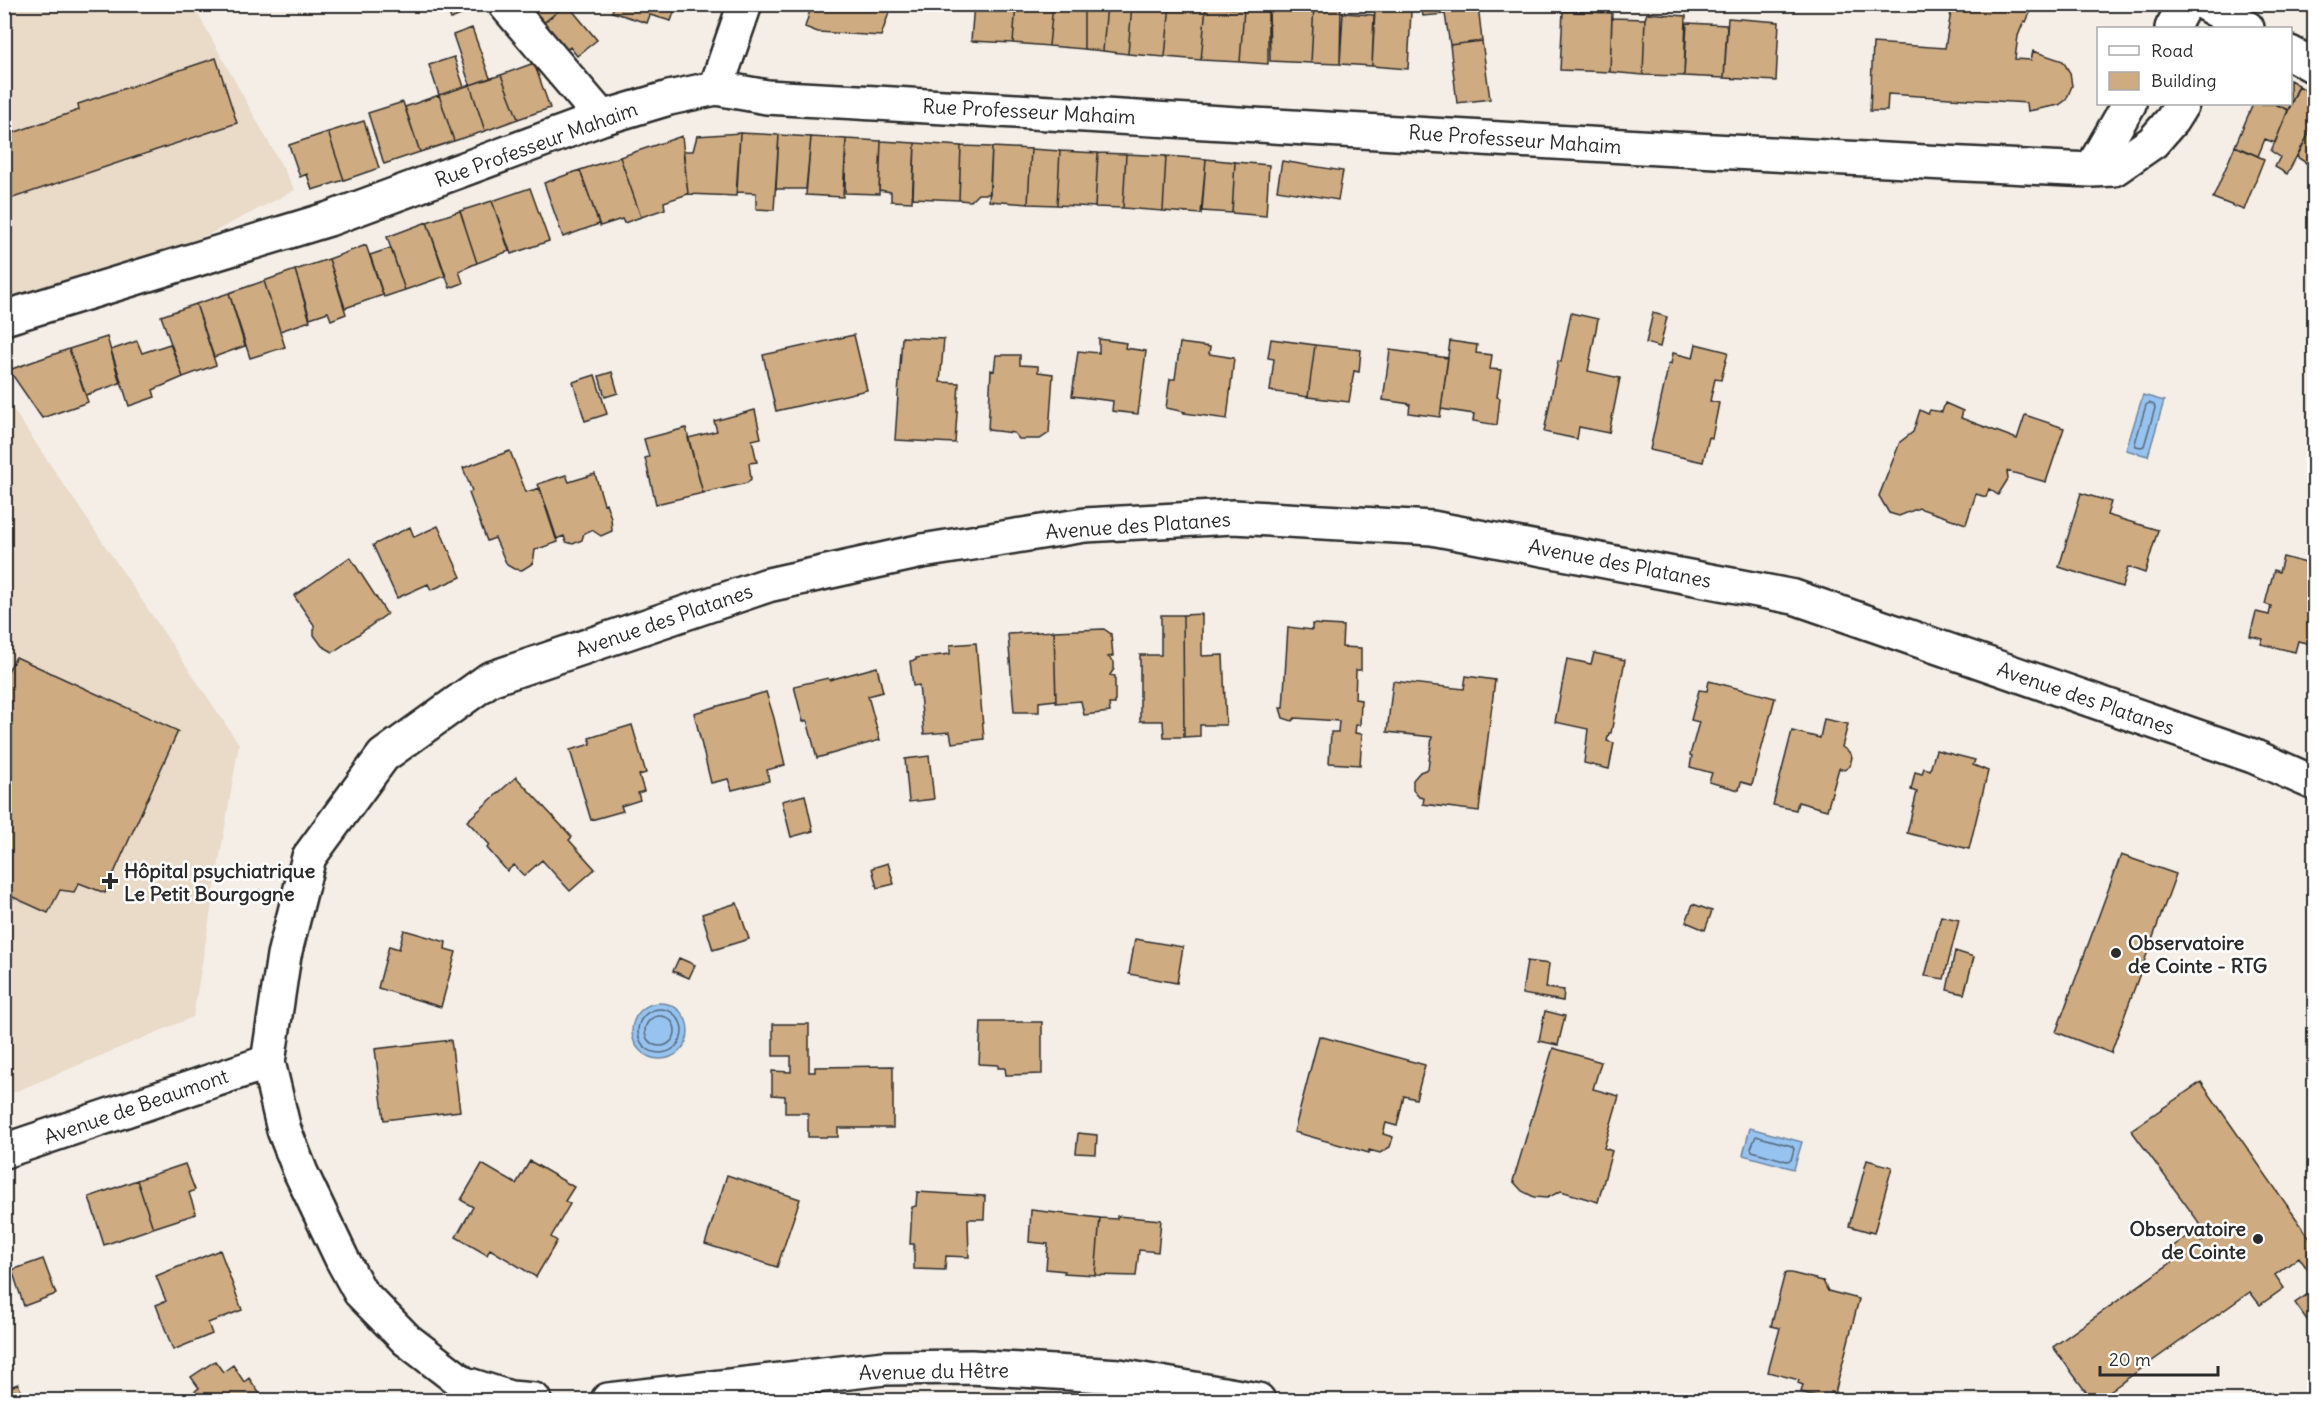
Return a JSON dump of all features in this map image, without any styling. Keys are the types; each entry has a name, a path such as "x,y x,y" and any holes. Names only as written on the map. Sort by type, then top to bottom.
{"street":[{"path":"505,4 602,118"},
{"path":"716,88 745,4"},
{"path":"2173,27 2185,4"},
{"path":"2292,54 2314,66"},
{"name":"Rue Professeur Mahaim","path":"4,318 329,219 602,118 669,98 716,88 767,97 1281,125 1743,154 2091,170 2115,169 2153,142 2181,105"},
{"path":"2091,170 2128,105"},
{"name":"Avenue des Platanes","path":"534,1401 510,1398 463,1383 407,1340 360,1292 301,1173 284,1130 268,1062 284,955 309,857 383,756 490,679 768,585 922,551 1085,525 1233,517 1432,528 1794,597 2253,756 2314,783"},
{"name":"Avenue de Beaumont","path":"4,1151 268,1062"},
{"name":"Avenue du Hêtre","path":"608,1401 884,1368 971,1367 1119,1376 1258,1401"}],"shaded area":[{"path":"5,5 193,5 295,190 5,340"},
{"name":"Hôpital psychiatrique Le Petit Bourgogne","path":"4,396 239,744 193,1017 5,1096"}],"water":[{"path":"2143,395 2164,401 2148,456 2126,450"},
{"path":"654,1003 666,1003 676,1007 684,1015 688,1031 684,1047 676,1055 666,1059 654,1059 644,1055 636,1047 632,1037 632,1025 636,1015 644,1007"},
{"path":"1750,1128 1802,1142 1794,1169 1743,1155"}],"building":[{"path":"445,4 479,4 480,7 451,19"},
{"path":"525,4 567,4 541,25"},
{"path":"567,4 597,40 577,56 570,47 562,54 541,25"},
{"path":"614,4 677,4 671,21 650,15 647,23 612,12"},
{"path":"812,4 892,4 881,36 818,32 805,27"},
{"path":"974,4 1016,4 1013,43 971,41"},
{"path":"1016,4 1053,4 1049,46 1013,43"},
{"path":"1053,4 1084,4 1084,49 1049,46"},
{"path":"1084,4 1107,4 1103,51 1084,49"},
{"path":"1107,4 1132,4 1128,54 1103,51"},
{"path":"1132,4 1170,4 1165,57 1128,54"},
{"path":"1170,4 1206,6 1201,60 1165,57"},
{"path":"1269,4 1314,4 1311,63 1270,61"},
{"path":"1314,4 1341,6 1340,64 1311,63"},
{"path":"1421,4 1478,4 1482,41 1450,45 1445,14 1423,16"},
{"path":"1954,4 2034,4 2018,36 2015,59 2031,60 2033,51 2063,61 2070,73 2072,86 2066,100 2059,105 2028,111 2027,103 1888,94 1887,111 1870,111 1873,43 1945,48"},
{"path":"1206,6 1244,9 1240,62 1201,60"},
{"path":"1244,9 1268,11 1268,64 1240,62"},
{"path":"1375,10 1411,11 1408,69 1372,66"},
{"path":"1563,11 1612,13 1610,72 1560,70"},
{"path":"1343,13 1374,15 1372,66 1340,64"},
{"path":"1647,13 1686,16 1684,76 1643,75"},
{"path":"1612,18 1645,19 1643,75 1610,72"},
{"path":"1728,18 1779,22 1776,81 1724,78"},
{"path":"1687,23 1727,25 1724,78 1684,76"},
{"path":"472,28 490,78 470,85 453,35"},
{"path":"1482,41 1490,99 1457,103 1450,45"},
{"path":"454,57 464,87 439,95 429,65"},
{"path":"216,58 237,123 4,201 4,136 79,110 78,104"},
{"path":"534,63 550,108 518,119 501,75"},
{"path":"501,75 518,119 485,131 470,85"},
{"path":"2292,81 2299,85 2292,101"},
{"path":"470,85 485,131 454,141 439,95"},
{"path":"2299,86 2314,95 2314,124 2287,174 2275,167 2280,157 2271,151"},
{"path":"439,95 454,141 420,152 405,107"},
{"path":"403,102 420,152 384,164 368,113"},
{"path":"2253,105 2277,105 2288,110 2275,143 2265,139 2258,156 2235,146"},
{"path":"2277,105 2290,105 2288,110"},
{"path":"364,121 379,168 344,180 328,132"},
{"path":"2314,124 2314,168 2297,157"},
{"path":"328,132 344,180 312,190 307,174 300,177 289,145"},
{"path":"740,133 736,196 688,194 683,151 693,151 697,136"},
{"path":"740,133 779,135 774,210 756,209 756,193 737,192"},
{"path":"779,135 811,137 806,189 776,189"},
{"path":"682,136 688,194 664,202 665,209 641,217 620,157"},
{"path":"811,137 846,139 843,197 806,195"},
{"path":"846,139 881,141 879,194 845,193"},
{"path":"881,141 915,143 912,202 891,201 891,192 879,190"},
{"path":"915,143 961,146 959,200 913,198"},
{"path":"961,146 992,147 990,194 978,194 971,201 959,200"},
{"path":"2235,146 2264,159 2244,210 2213,198"},
{"path":"992,147 1031,149 1028,204 989,201"},
{"path":"1031,149 1060,151 1057,205 1028,204"},
{"path":"1060,151 1098,153 1095,207 1057,205"},
{"path":"1098,153 1126,154 1123,208 1095,207"},
{"path":"1126,154 1166,156 1163,211 1123,208"},
{"path":"1166,156 1206,159 1201,214 1163,211"},
{"path":"620,157 641,217 624,223 622,219 600,226 580,170"},
{"path":"1206,159 1235,162 1232,213 1202,211"},
{"path":"1282,161 1343,171 1338,200 1277,190"},
{"path":"1235,162 1269,165 1266,216 1232,213"},
{"path":"580,170 599,224 563,237 544,183"},
{"path":"530,188 549,241 511,254 492,201"},
{"path":"492,201 509,251 477,263 460,211"},
{"path":"460,211 477,263 459,271 463,283 450,288 427,222"},
{"path":"427,222 445,276 405,290 387,237"},
{"path":"366,245 383,295 345,308 329,259"},
{"path":"391,248 405,290 384,297 370,255"},
{"path":"329,259 346,314 331,320 328,312 310,318 295,270"},
{"path":"295,270 310,321 280,331 264,281"},
{"path":"264,281 285,347 250,358 229,293"},
{"path":"229,293 245,346 214,357 196,304"},
{"path":"196,304 216,365 183,377 161,316"},
{"path":"1571,313 1598,319 1588,371 1620,378 1609,433 1579,427 1577,439 1544,432 1558,361 1561,362"},
{"path":"1653,313 1667,317 1660,347 1646,343"},
{"path":"854,335 867,390 776,411 763,355"},
{"path":"107,337 120,383 86,395 69,349"},
{"path":"902,337 944,339 940,382 959,383 955,443 895,440"},
{"path":"1099,339 1126,343 1125,348 1146,351 1138,414 1112,411 1113,401 1072,396 1078,351 1099,353"},
{"path":"1271,339 1315,345 1308,397 1270,391 1274,359 1268,358"},
{"path":"137,341 142,353 170,344 183,377 153,390 155,397 129,406 111,350"},
{"path":"1450,341 1477,345 1476,353 1492,355 1490,369 1501,370 1497,397 1500,398 1497,425 1473,421 1474,414 1441,409"},
{"path":"1180,343 1210,347 1209,354 1234,358 1227,419 1166,408 1170,379 1175,379"},
{"path":"1696,344 1728,352 1721,380 1715,379 1710,401 1719,403 1712,438 1709,437 1703,462 1650,450 1673,353 1693,358"},
{"path":"1315,345 1361,350 1359,372 1354,371 1349,402 1308,397"},
{"path":"69,349 88,402 42,418 9,370"},
{"path":"1390,350 1448,358 1440,417 1409,413 1410,404 1383,400"},
{"path":"996,355 1020,355 1020,365 1038,366 1038,372 1053,374 1049,433 1040,439 1019,439 1014,433 988,430 991,370 994,371"},
{"path":"612,372 618,393 605,397 599,376"},
{"path":"595,375 607,414 585,421 573,382"},
{"path":"1945,403 1963,411 1961,418 2017,439 2025,415 2064,428 2046,482 2007,471 2008,479 1998,495 1989,489 1986,497 1976,494 1966,524 1919,508 1899,516 1889,513 1879,496 1900,442 1913,432 1920,410 1928,414 1930,410 1942,412"},
{"path":"755,410 761,438 752,440 757,462 749,463 751,479 747,483 703,493 688,438 717,431 714,421"},
{"path":"686,428 703,493 656,504 645,458 649,457 644,439"},
{"path":"510,451 526,492 540,488 558,542 535,550 533,563 522,570 507,565 495,538 487,541 469,493 472,491 463,468"},
{"path":"595,474 611,518 612,531 601,536 592,530 584,533 582,540 573,544 566,542 564,536 556,539 538,484 566,475 569,482"},
{"path":"2081,493 2111,502 2107,515 2158,530 2145,573 2128,567 2122,587 2059,567"},
{"path":"438,526 461,577 431,590 428,584 397,598 373,545 410,527 414,537"},
{"path":"350,557 387,614 333,652 322,646 314,635 314,625 294,596"},
{"path":"2283,557 2314,565 2314,645 2298,641 2295,652 2261,644 2263,639 2250,636 2256,612 2269,615 2271,606 2265,604 2274,570 2279,572"},
{"path":"1202,614 1202,656 1223,655 1226,725 1200,725 1200,736 1184,737 1183,615"},
{"path":"1161,615 1183,615 1184,737 1164,737 1163,721 1140,721 1140,655 1161,655"},
{"path":"1312,624 1343,626 1342,647 1361,648 1361,670 1356,670 1355,699 1361,700 1360,725 1356,725 1355,733 1362,734 1360,765 1329,763 1331,732 1338,732 1339,721 1295,718 1292,721 1283,718 1280,708 1283,708 1288,627 1312,630"},
{"path":"1104,629 1111,634 1113,656 1108,657 1114,662 1114,669 1110,675 1115,676 1115,704 1109,704 1110,712 1084,715 1081,701 1056,703 1054,631"},
{"path":"1054,631 1056,700 1039,702 1039,712 1014,712 1008,634"},
{"path":"976,643 984,739 952,743 950,732 924,734 919,685 913,686 910,661 916,658 950,654 950,645"},
{"path":"1594,653 1625,660 1611,733 1607,741 1614,743 1609,769 1584,763 1588,729 1555,722 1567,659 1591,664"},
{"path":"16,657 178,731 105,893 79,883 74,892 60,890 48,913 4,893 4,678"},
{"path":"877,667 883,692 868,696 880,740 817,758 807,720 803,722 794,686 828,678 829,680"},
{"path":"1466,676 1495,680 1479,811 1423,804 1424,798 1419,797 1413,790 1413,780 1420,772 1428,769 1432,737 1387,732 1393,681 1464,689"},
{"path":"1709,681 1775,698 1752,785 1741,782 1739,790 1709,782 1712,773 1690,767 1692,756 1690,755 1699,722 1691,720 1699,690 1707,691"},
{"path":"766,692 785,765 767,770 769,781 732,790 728,779 711,783 694,713"},
{"path":"1824,719 1848,724 1842,747 1852,757 1850,766 1844,770 1839,768 1827,810 1798,802 1796,810 1773,805 1792,731 1820,738"},
{"path":"632,725 646,773 639,775 644,791 638,793 640,800 621,806 623,811 591,820 570,750 591,744 589,738"},
{"path":"1936,750 1975,760 1973,765 1988,771 1969,849 1907,833 1917,792 1911,790 1915,772 1922,774 1924,768 1930,770"},
{"path":"929,756 934,799 909,802 905,759"},
{"path":"516,777 572,837 569,840 595,869 570,891 542,860 524,876 514,865 507,871 487,848 490,845 467,821"},
{"path":"805,795 813,831 791,837 782,801"},
{"name":"Observatoire de Cointe - RTG","path":"2121,855 2176,874 2111,1053 2056,1032"},
{"path":"888,863 894,884 877,888 872,868"},
{"path":"737,903 749,939 713,950 702,914"},
{"path":"1693,904 1712,911 1705,930 1686,922"},
{"path":"1941,916 1959,920 1944,979 1925,976"},
{"path":"404,930 446,942 445,949 456,952 441,1007 378,988 389,946 399,949"},
{"path":"1135,939 1183,947 1177,983 1129,974"},
{"path":"1955,951 1974,957 1964,994 1947,990"},
{"path":"679,958 695,965 689,978 673,971"},
{"path":"1527,961 1549,964 1546,988 1564,990 1563,1001 1522,994"},
{"path":"1545,1011 1565,1016 1558,1045 1539,1041"},
{"path":"981,1022 1042,1022 1042,1074 1006,1075 1005,1068 998,1068 998,1065 979,1064"},
{"path":"773,1024 809,1024 809,1072 815,1072 815,1067 893,1066 893,1128 838,1128 838,1137 808,1137 808,1113 785,1113 785,1096 772,1095 772,1071 791,1072 791,1056 773,1056"},
{"path":"1319,1036 1425,1065 1416,1099 1404,1096 1397,1126 1386,1123 1383,1134 1393,1137 1390,1147 1380,1153 1369,1150 1369,1153 1294,1132"},
{"path":"451,1040 460,1111 384,1120 375,1049"},
{"path":"1553,1048 1601,1062 1593,1089 1619,1096 1604,1148 1612,1151 1598,1202 1561,1191 1547,1198 1534,1197 1522,1191 1513,1181"},
{"name":"Observatoire de Cointe","path":"2201,1082 2314,1244 2314,1279 2299,1257 2275,1275 2284,1288 2260,1305 2250,1292 2097,1400 2092,1400 2053,1347 2172,1262 2165,1252 2194,1232 2201,1242 2209,1236 2131,1130"},
{"path":"1078,1133 1097,1135 1096,1154 1076,1153"},
{"path":"1867,1160 1892,1167 1874,1233 1849,1226"},
{"path":"530,1161 574,1187 565,1201 570,1204 551,1237 557,1241 536,1277 490,1249 487,1255 456,1237 473,1207 461,1200 482,1164 516,1184"},
{"path":"185,1164 195,1190 189,1193 196,1214 153,1228 137,1180"},
{"path":"727,1175 800,1199 777,1267 705,1244"},
{"path":"137,1180 153,1228 104,1245 89,1197"},
{"path":"917,1192 985,1196 984,1219 968,1219 969,1257 946,1256 945,1270 914,1269 914,1244 910,1244 912,1207 916,1206"},
{"path":"1031,1210 1100,1218 1095,1275 1046,1269 1048,1244 1029,1242"},
{"path":"1117,1216 1161,1220 1158,1252 1139,1250 1136,1276 1095,1275 1100,1218 1117,1219"},
{"path":"4,1250 14,1277 4,1280"},
{"path":"220,1250 242,1310 208,1323 212,1334 173,1350 156,1305 166,1301 156,1276"},
{"path":"43,1259 56,1294 24,1306 12,1270"},
{"path":"1785,1273 1823,1281 1828,1291 1859,1299 1835,1393 1831,1392 1829,1400 1801,1392 1803,1385 1798,1383 1799,1380 1768,1372 1780,1328 1771,1326"},
{"path":"2314,1290 2314,1330 2295,1303"},
{"path":"215,1361 223,1372 233,1365 244,1382 249,1378 264,1400 186,1400 199,1388 191,1377"},
{"path":"18,1384 25,1400 4,1400 4,1389"}],"place":[{"name":"Hôpital psychiatrique Le Petit Bourgogne","path":"110,881"},
{"name":"Observatoire de Cointe - RTG","path":"2116,953"},
{"name":"Observatoire de Cointe","path":"2258,1239"}]}
